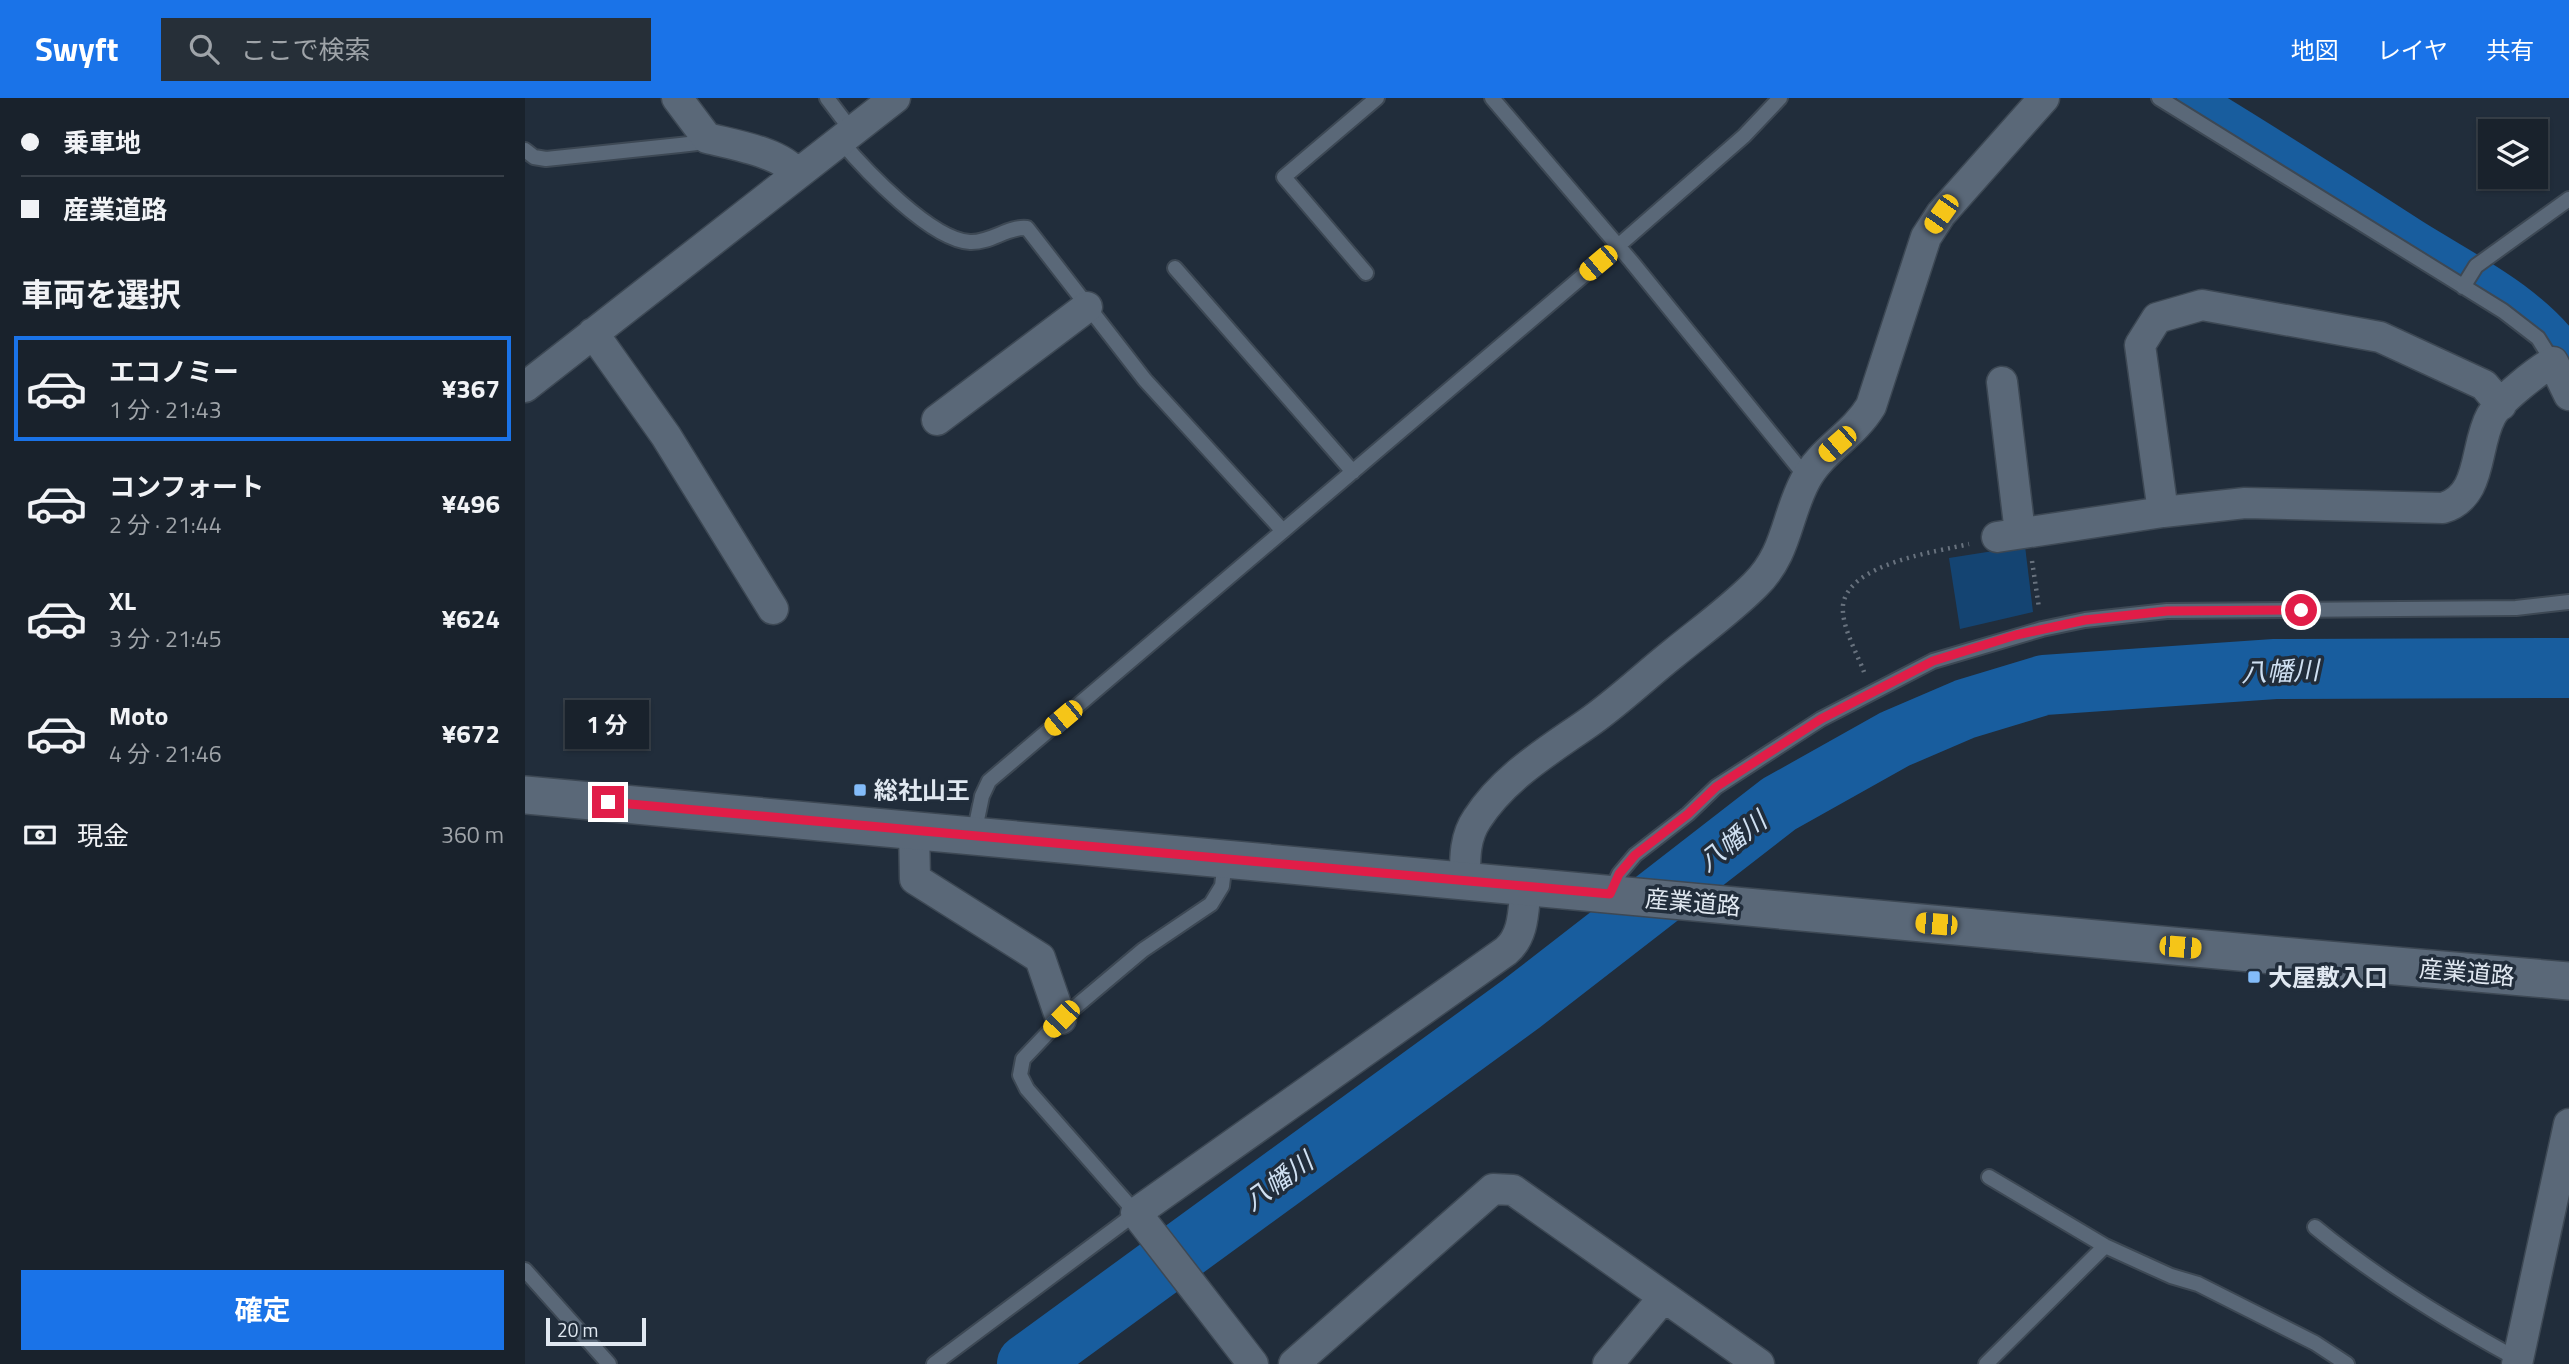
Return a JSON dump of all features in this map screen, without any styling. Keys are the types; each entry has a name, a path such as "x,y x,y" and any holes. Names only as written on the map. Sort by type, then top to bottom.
{"street":[{"path":"677,98 707,138 734,143 788,162 796,173"},
{"path":"525,387 895,98"},
{"path":"1465,881 1464,857 1468,839 1481,814 1509,782 1551,746 1589,722 1756,584 1784,542 1796,501 1809,475 1861,422 1871,406 1922,248 1932,227 2044,98"},
{"path":"2163,512 2140,345 2157,318 2202,305 2369,335 2399,344 2484,385 2501,405"},
{"path":"937,420 1087,307"},
{"path":"593,333 666,436 773,609"},
{"path":"2002,382 2015,534 2245,503 2443,508 2452,505 2468,492 2489,420 2501,405 2539,370 2553,362 2569,396"},
{"name":"産業道路","path":"525,794 2569,981"},
{"path":"914,830 915,879 1041,958 1061,1019"},
{"path":"1254,1364 1139,1217 1514,945 1520,934 1526,886"},
{"path":"2522,1362 2569,1124"},
{"path":"1294,1364 1493,1189 1513,1190 1759,1364"},
{"path":"1608,1364 1663,1298"}],"lane":[{"path":"827,98 866,171 903,205 939,230 968,242 987,241 1020,228 1027,228 1145,380 1283,531"},
{"path":"1366,272 1284,177 1377,98"},
{"path":"1492,98 1618,246 1799,468 1809,475"},
{"path":"974,836 982,796 989,781 1618,246 1744,136 1780,98"},
{"path":"2159,98 2503,311 2538,338 2553,362"},
{"path":"525,150 534,157 546,159 697,143 707,138"},
{"path":"2463,287 2476,266 2569,199"},
{"path":"1175,268 1353,472"},
{"path":"1610,894 1619,874 1635,855 1688,814 1716,787 1821,719 1933,661 2042,629 2085,620 2167,611 2516,608 2569,602"},
{"path":"934,1364 1139,1217 1027,1089 1020,1075 1023,1059 1061,1019 1143,950 1211,904 1222,886 1226,859"},
{"path":"1989,1177 2105,1246 2171,1276 2198,1284 2315,1343 2347,1364"},
{"path":"2315,1227 2351,1256 2453,1324 2522,1362"},
{"path":"1986,1364 2105,1246"},
{"path":"525,1270 609,1364"}],"path":[{"path":"1872,693 1845,622 1843,606 1847,592 1870,571 2015,534 2042,629"}],"shaded area":[{"path":"2025,546 2033,612 1960,629 1949,558"}],"waterway":[{"path":"2194,98 2499,289 2537,319 2569,354"},
{"name":"八幡川","path":"1027,1364 1521,1004 1779,804 1895,739 1965,709 2044,685 2275,669 2569,668"}],"place":[{"name":"総社山王","path":"860,790"},
{"name":"大屋敷入口","path":"2254,977"}],"route":[{"path":"608,802 1610,894 1619,874 1635,855 1688,814 1716,787 1821,719 1933,661 2016,635 2085,620 2167,611 2301,610"}]}
